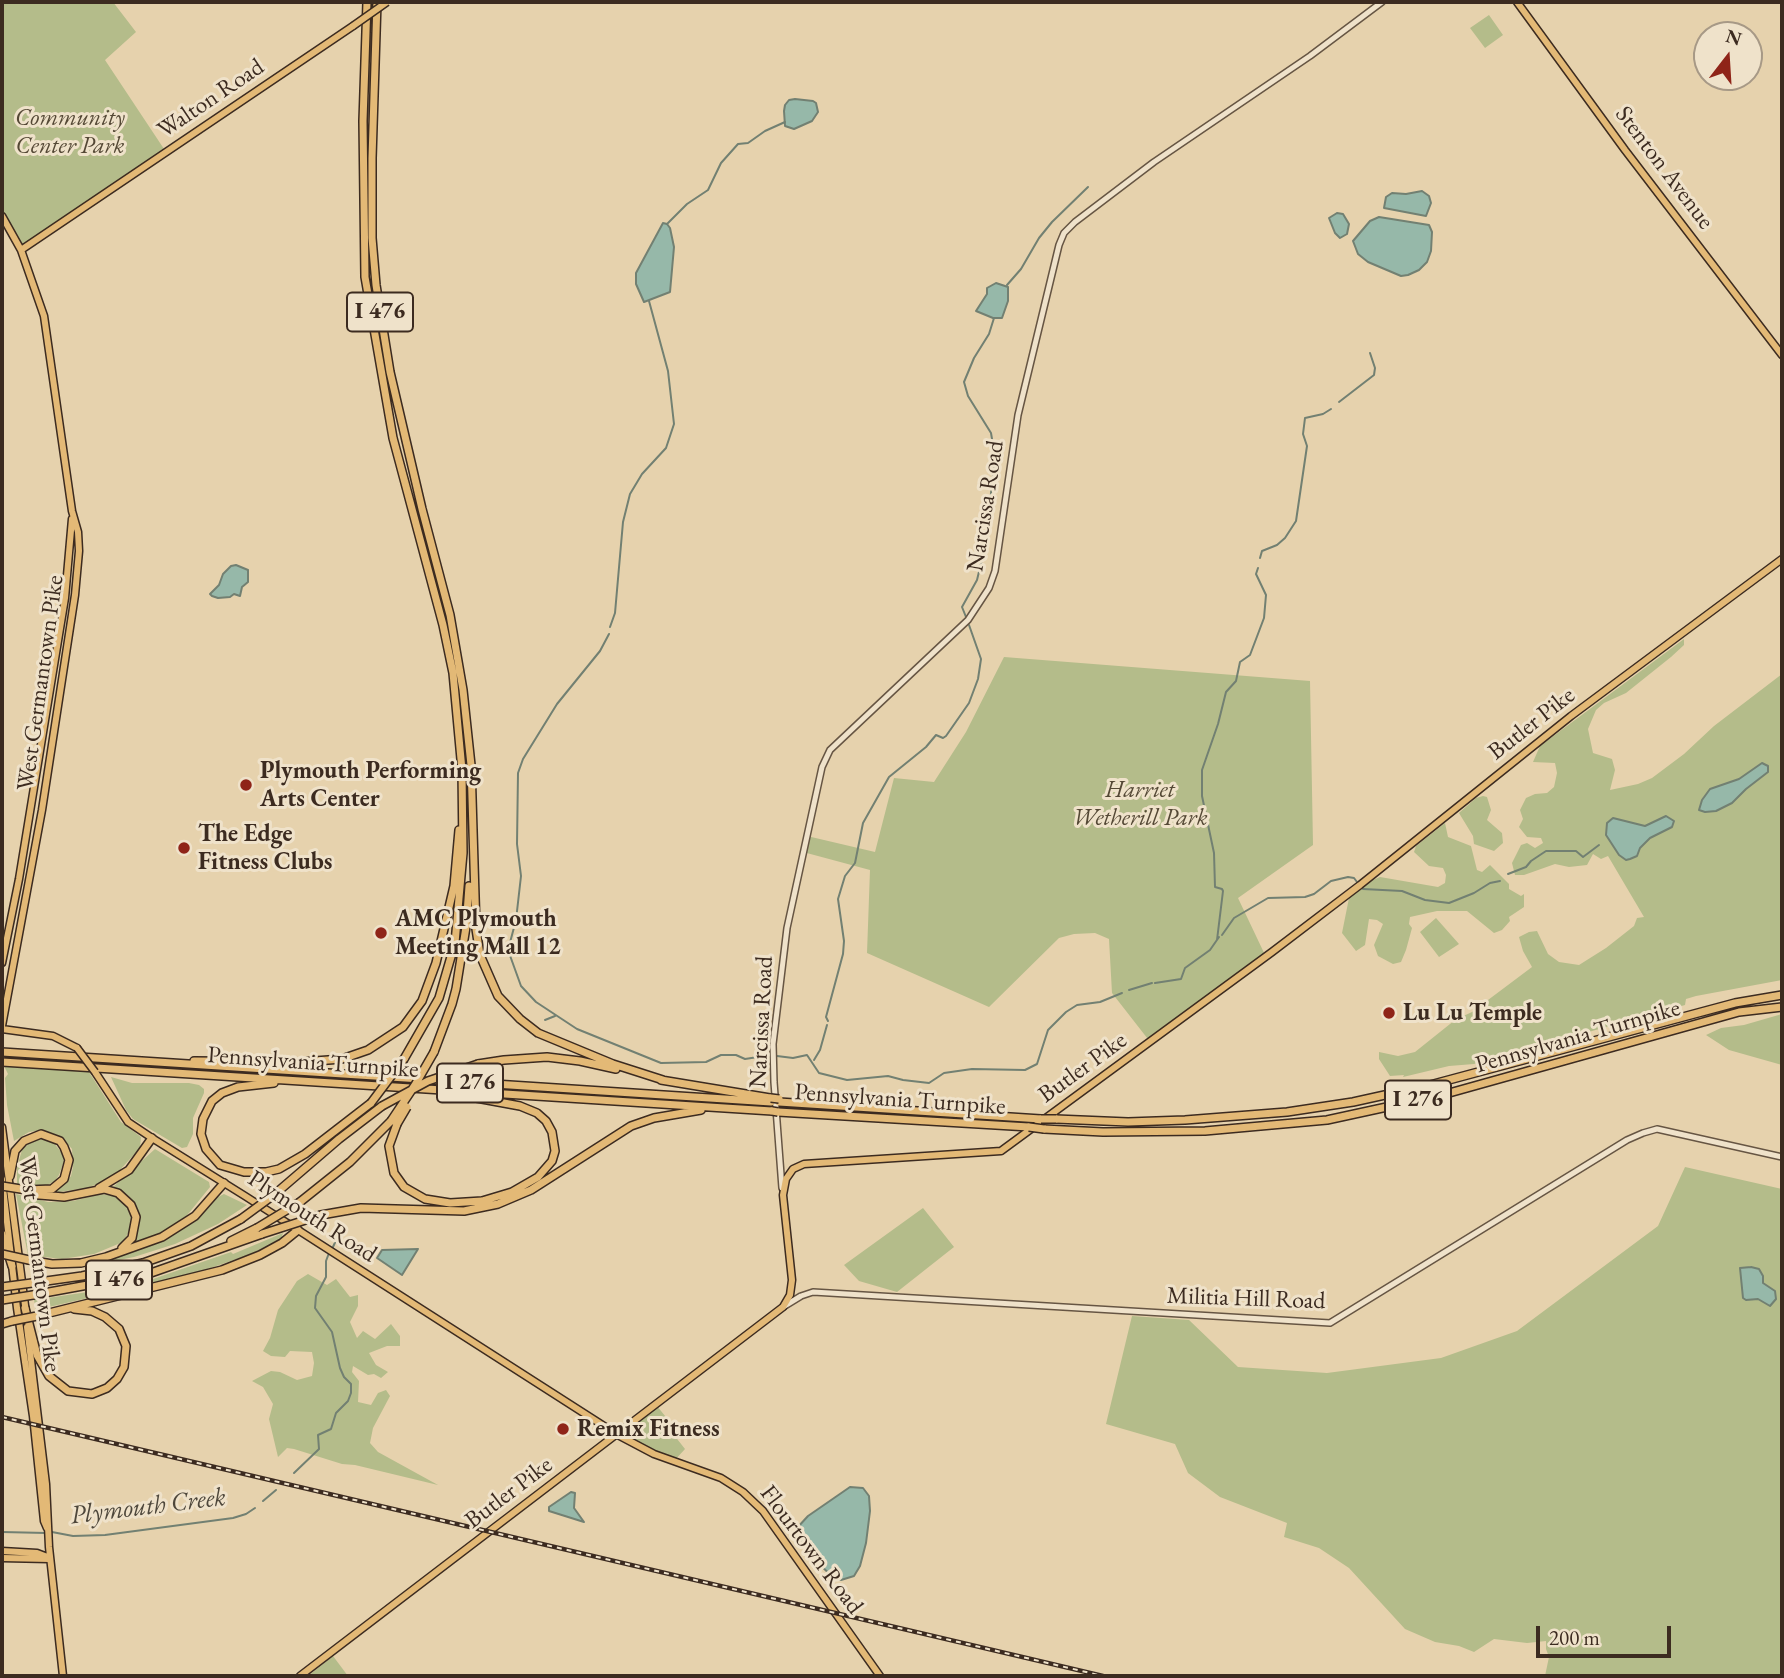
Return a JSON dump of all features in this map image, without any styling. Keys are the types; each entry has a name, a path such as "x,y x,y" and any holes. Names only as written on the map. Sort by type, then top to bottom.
{"highway":[{"name":"I 476","path":"2,1287 91,1275 142,1263 191,1246 241,1219 275,1194 339,1139 371,1103 404,1059 439,998 455,943 463,853 462,770 453,673 443,625 393,438 365,277 362,121 367,2"},
{"name":"I 476","path":"377,2 372,159 372,239 376,285 400,418 452,625 469,733 472,852 466,928 452,1004 419,1086 394,1123"},
{"path":"169,1063 201,1060 301,1062 342,1059 368,1050 403,1027 426,991 454,886 462,770"},
{"path":"472,852 480,956 491,984 506,1005 525,1024 545,1037 612,1064 663,1080"},
{"name":"Pennsylvania Turnpike","path":"2,1051 1041,1119 1128,1122 1287,1112 1353,1102 1430,1085 1735,1003 1782,995"},
{"name":"Pennsylvania Turnpike","path":"2,1062 1044,1129 1103,1132 1205,1131 1327,1120 1442,1095 1740,1012 1782,1007"},
{"path":"339,1139 382,1106 428,1081 478,1065 504,1060 559,1057 663,1080 775,1100"},
{"path":"298,1081 238,1087 218,1095 207,1109 201,1124 204,1144 211,1157 220,1165 238,1172 273,1171 305,1154 371,1103"},
{"path":"394,1123 389,1146 394,1173 409,1191 435,1202 482,1201 512,1192 538,1177 552,1161 555,1145 552,1132 546,1121 537,1113 520,1106 443,1091"},
{"path":"260,1231 361,1208 464,1210 498,1204 531,1189 631,1126 654,1118 712,1108"},
{"path":"260,1231 351,1162 394,1123"},
{"path":"6,1177 15,1151 24,1141 41,1135 60,1141 69,1160 64,1179 52,1189 27,1192"},
{"path":"92,1191 129,1170 152,1138"},
{"path":"2,1254 68,1264 106,1257 175,1230 203,1208 224,1183"},
{"path":"2,1188 64,1197 104,1189 118,1193 129,1201 135,1213 136,1226 129,1242 106,1257"},
{"path":"2,1324 229,1267 282,1243 299,1230"},
{"name":"I 476","path":"2,1300 139,1276 203,1256 260,1231"},
{"path":"2,1234 12,1266"},
{"path":"25,1308 37,1356 54,1382 68,1391 84,1395 107,1388 117,1380 124,1367 126,1352 122,1334 112,1322 98,1314 76,1309 56,1311"}],"main road":[{"name":"Walton Road","path":"21,250 387,2"},
{"name":"Stenton Avenue","path":"1517,2 1625,150 1782,355"},
{"name":"West Germantown Pike","path":"2,216 21,250 44,317 79,551 75,594 34,859 2,1027"},
{"name":"West Germantown Pike","path":"2,963 19,879 65,598 72,511"},
{"name":"Butler Pike","path":"783,1195 788,1175 793,1169 804,1164 1001,1151 1294,936 1571,716 1782,559"},
{"name":"Plymouth Road","path":"2,1027 54,1036 77,1048 123,1116 152,1138 618,1435"},
{"name":"West Germantown Pike","path":"2,1127 12,1266 33,1416 44,1521 48,1533"},
{"name":"West Germantown Pike","path":"6,1177 25,1308 47,1496 50,1558 63,1676"},
{"path":"783,1195 792,1280 790,1295 783,1307"},
{"name":"Butler Pike","path":"300,1676 783,1307"},
{"name":"Flourtown Road","path":"618,1435 646,1451 721,1478 751,1498 880,1676"},
{"path":"37,1553 48,1533"},
{"path":"2,1551 37,1553 50,1558"},
{"path":"2,1558 50,1558"}],"street":[{"name":"Narcissa Road","path":"783,1195 773,1055 787,928 824,762 831,750 968,620 989,589 995,571 1018,415 1059,245 1065,233 1075,222 1154,162 1310,56 1382,2"},
{"name":"Militia Hill Road","path":"783,1307 813,1292 1330,1323 1627,1140 1643,1133 1657,1129 1782,1157"}],"green space":[{"name":"Community Center Park","path":"2,2 113,2 136,32 105,60 166,152 21,250 2,216"},
{"path":"1489,15 1503,35 1485,48 1470,28"},
{"path":"1684,639 1684,645 1671,657 1626,693 1604,703 1596,710 1588,729 1593,753 1612,759 1615,770 1610,790 1638,784 1652,778 1684,754 1714,726 1782,674 1782,980 1696,996 1686,999 1685,1005 1474,1064 1449,1066 1403,1077 1404,1075 1390,1076 1379,1059 1379,1052 1398,1056 1415,1052 1455,1020 1472,1012 1532,967 1519,937 1537,931 1548,954 1559,962 1579,965 1634,926 1637,918 1644,917 1608,856 1601,859 1593,854 1587,865 1569,867 1555,864 1524,875 1515,875 1512,863 1521,845 1527,843 1535,848 1543,843 1541,838 1527,837 1519,827 1523,819 1520,810 1526,798 1547,793 1554,787 1557,773 1555,763 1533,762 1540,746"},
{"name":"Harriet Wetherill Park","path":"1004,657 1310,681 1313,845 1238,898 1266,957 1151,1043 1112,993 1109,939 1095,933 1059,938 989,1007 867,953 870,870 803,852 807,836 875,852 894,778 934,782 966,732"},
{"path":"1487,797 1491,810 1487,820 1502,833 1503,843 1494,851 1474,844 1473,836 1459,813 1476,798"},
{"path":"1445,823 1448,837 1471,846 1477,870 1482,872 1490,865 1509,884 1509,889 1521,896 1524,894 1524,907 1509,917 1510,921 1502,930 1494,933 1467,911 1437,911 1410,917 1409,924 1412,928 1406,950 1401,962 1393,964 1378,956 1374,945 1383,924 1369,919 1365,945 1356,951 1342,933 1349,898 1380,877 1438,887 1445,883 1443,868 1429,866 1414,852 1416,846"},
{"path":"1436,918 1459,944 1439,957 1420,932"},
{"path":"1782,1014 1782,1065 1729,1050 1706,1035 1721,1028 1744,1025"},
{"path":"4,1066 89,1072 121,1122 141,1137 140,1148 119,1171 102,1182 87,1188 52,1193 71,1176 72,1149 62,1137 43,1130 29,1132 14,1141 7,1105 5,1078 8,1074"},
{"path":"111,1077 132,1083 189,1083 204,1089 193,1118 193,1134 187,1147 182,1148 133,1119"},
{"path":"32,1140 53,1142 62,1153 64,1161 59,1175 55,1181 44,1187 17,1186 17,1167 22,1150"},
{"path":"155,1149 209,1182 210,1187 184,1219 161,1233 135,1242 139,1227 137,1208 127,1195 113,1187"},
{"path":"1685,1167 1782,1189 1782,1676 1545,1676 1549,1657 1546,1641 1527,1643 1494,1639 1474,1652 1435,1642 1405,1629 1349,1568 1319,1548 1284,1537 1287,1523 1220,1497 1188,1473 1175,1444 1106,1424 1132,1316 1189,1320 1238,1367 1327,1373 1441,1358 1517,1331 1658,1226"},
{"path":"16,1194 48,1202 73,1201 101,1194 114,1196 127,1206 131,1218 130,1230 123,1242 94,1254 62,1259 28,1255"},
{"path":"224,1194 247,1205 218,1224 175,1244 134,1257 89,1266 173,1235"},
{"path":"923,1208 954,1247 897,1292 859,1281 844,1265"},
{"path":"283,1233 281,1239 254,1253 196,1273 36,1310 34,1300 153,1279 231,1252 233,1254"},
{"path":"308,1274 327,1285 336,1279 350,1297 358,1295 358,1306 350,1322 357,1338 363,1331 375,1339 391,1324 400,1336 400,1346 387,1346 369,1353 376,1365 388,1372 381,1378 374,1374 368,1375 353,1366 352,1372 359,1381 358,1402 371,1405 378,1393 386,1390 390,1396 373,1428 370,1443 378,1452 438,1485 342,1464 294,1449 287,1448 278,1457 269,1419 273,1404 263,1387 252,1381 271,1371 297,1380 312,1376 312,1352 290,1351 285,1357 271,1356 263,1351 270,1338 278,1310 297,1281"},
{"path":"657,1406 678,1432 674,1435 685,1449 674,1461 618,1435"},
{"path":"333,1656 348,1676 308,1676"}],"shaded area":[{"path":"789,100 813,101 818,112 812,121 794,129 785,126 784,111"},
{"path":"1422,191 1429,196 1431,203 1426,216 1384,208 1386,197 1392,193"},
{"path":"1337,213 1343,214 1349,224 1347,234 1340,238 1329,218"},
{"path":"1379,217 1429,225 1432,232 1431,251 1427,262 1419,270 1401,276 1368,262 1358,254 1353,241 1370,221"},
{"path":"663,223 670,228 674,247 670,292 644,302 636,284 636,273"},
{"path":"996,283 1008,287 1008,301 1002,318 993,318 976,311 987,294 987,288"},
{"path":"236,565 248,570 248,582 242,587 240,596 212,596 210,594 219,585 223,574"},
{"path":"1762,763 1768,766 1768,772 1732,803 1716,811 1699,810 1710,789 1739,779"},
{"path":"1666,816 1674,821 1672,827 1650,838 1640,848 1637,856 1630,859 1626,860 1619,855 1606,835 1607,823 1613,818 1645,826"},
{"path":"418,1249 402,1275 377,1258 382,1250"},
{"path":"1740,1268 1759,1269 1763,1283 1775,1291 1776,1299 1770,1306 1758,1299 1743,1298"},
{"path":"850,1487 863,1488 869,1496 870,1511 860,1566 854,1576 841,1580 835,1579 819,1564 798,1538 797,1528 808,1516"},
{"path":"571,1492 575,1493 574,1508 584,1522 549,1511 549,1507"}],"waterway":[{"path":"667,224 687,204 708,190 721,163 738,144 748,143 785,122"},
{"path":"1007,285 1052,222 1088,187"},
{"path":"610,627 615,613 623,522 630,494 642,474 666,448 674,424 668,371 649,301"},
{"path":"966,617 962,607 977,580 985,547 995,457 991,433 968,396 964,382 974,358 989,334 994,318"},
{"path":"1339,402 1374,375 1375,368 1370,353"},
{"path":"1260,558 1262,551 1277,545 1285,538 1296,521 1307,446 1303,434 1305,418 1323,414 1331,409"},
{"path":"1217,940 1223,891 1215,887 1214,853 1202,796 1202,770 1226,692 1236,681 1240,662 1250,655 1264,618 1266,595 1256,574 1258,568"},
{"path":"828,1021 826,1017 843,954 844,941 838,899 845,876 855,863 863,823 889,777 926,747 936,735 943,738 946,736 969,703 978,679 981,659 969,625"},
{"path":"609,634 600,651 557,704 523,759 518,773 517,844 521,876 516,920 508,950 521,986 536,1002 577,1029 661,1063 706,1062 721,1055 736,1055 745,1059 771,1055"},
{"name":"Plymouth Creek","path":"1508,874 1526,867 1546,851 1576,851 1583,857 1599,845"},
{"name":"Plymouth Creek","path":"1222,935 1234,918 1268,898 1305,897 1314,894 1331,881 1348,877 1357,882"},
{"name":"Plymouth Creek","path":"1363,889 1402,891 1425,900 1449,903 1490,883 1500,881"},
{"name":"Plymouth Creek","path":"1155,983 1181,979 1185,968 1210,950 1219,937"},
{"name":"Plymouth Creek","path":"1129,990 1152,983"},
{"name":"Plymouth Creek","path":"777,1056 793,1058 807,1055 819,1073 847,1080 888,1076 929,1083 944,1073 972,1069 1025,1070 1037,1064 1048,1030 1066,1012 1077,1005 1100,1002 1122,993"},
{"name":"Plymouth Creek","path":"545,1020 555,1016"},
{"path":"814,1060 820,1050 827,1025"},
{"name":"Plymouth Creek","path":"332,1249 339,1234"},
{"name":"Plymouth Creek","path":"294,1473 319,1449 318,1435 331,1429 336,1413 348,1401 351,1393 351,1384 340,1368 332,1332 315,1308 316,1296 326,1277 329,1253"},
{"name":"Plymouth Creek","path":"263,1501 276,1490"},
{"name":"Plymouth Creek","path":"52,1532 73,1536 105,1535 233,1518 255,1508"},
{"name":"Plymouth Creek","path":"2,1532 46,1533"}],"railway":[{"path":"2,1417 1103,1676"}],"place":[{"name":"Plymouth Performing Arts Center","path":"246,785"},
{"name":"The Edge Fitness Clubs","path":"184,848"},
{"name":"AMC Plymouth Meeting Mall 12","path":"381,933"},
{"name":"Lu Lu Temple","path":"1389,1013"},
{"name":"Remix Fitness","path":"563,1429"}]}
